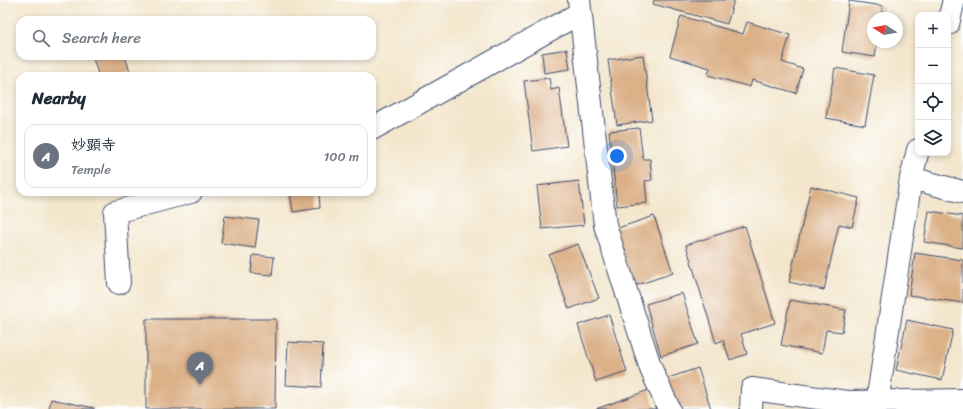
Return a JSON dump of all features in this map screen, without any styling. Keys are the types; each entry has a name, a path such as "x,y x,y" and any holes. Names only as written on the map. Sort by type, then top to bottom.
{"street":[{"path":"951,12 954,0"},
{"path":"376,127 580,7 605,225 651,368 669,409"},
{"path":"877,403 911,178 916,156"},
{"path":"911,178 963,192"},
{"path":"119,283 115,212 175,196"},
{"path":"752,409 752,389 847,402 877,403 963,400"}],"building":[{"path":"654,0 734,0 727,24 653,4"},
{"path":"849,1 883,6 882,12 867,12 867,48 876,48 875,57 842,52"},
{"path":"681,16 743,34 747,22 790,35 782,62 803,69 796,93 752,80 750,87 708,75 710,68 670,56"},
{"path":"567,49 570,69 544,73 542,53"},
{"path":"643,55 652,120 617,125 608,60"},
{"path":"93,60 126,60 130,72 98,72"},
{"path":"835,68 874,75 865,125 826,118"},
{"path":"549,78 551,90 559,88 567,146 533,151 524,81"},
{"path":"639,128 643,159 650,159 652,180 645,181 647,203 617,206 609,131"},
{"path":"579,181 584,225 542,229 537,186"},
{"path":"811,186 859,198 852,227 839,224 824,290 789,282"},
{"path":"291,196 319,196 320,208 293,212"},
{"path":"929,211 963,216 963,248 924,242"},
{"path":"225,216 259,220 255,248 221,243"},
{"path":"654,216 673,273 634,286 615,229"},
{"path":"745,226 775,323 741,334 747,354 730,360 723,340 716,343 686,245"},
{"path":"578,244 599,298 569,309 549,255"},
{"path":"915,253 963,260 963,303 909,295"},
{"path":"253,255 274,257 272,275 251,273"},
{"path":"682,293 698,344 661,356 646,304"},
{"path":"790,300 846,310 842,332 826,330 822,353 781,345"},
{"path":"609,315 627,372 596,382 578,325"},
{"path":"146,319 276,319 275,409 146,409"},
{"path":"907,320 953,330 942,380 896,370"},
{"path":"288,342 323,344 321,387 286,385"},
{"path":"698,368 711,409 678,409 668,378"},
{"path":"649,390 656,409 596,409"},
{"path":"51,399 94,408 94,409 49,409"}],"place":[{"name":"妙顕寺","path":"200,385"}]}
